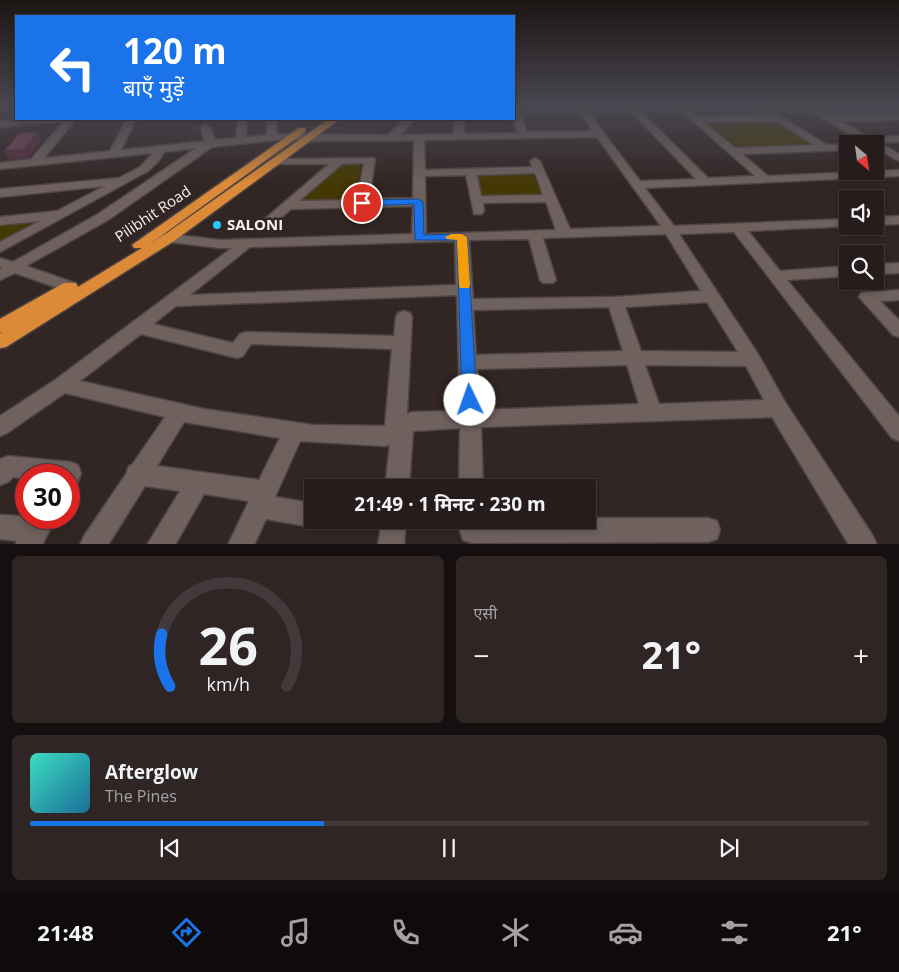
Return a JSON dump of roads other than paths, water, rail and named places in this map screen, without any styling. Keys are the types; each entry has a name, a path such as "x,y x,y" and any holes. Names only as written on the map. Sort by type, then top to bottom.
{"highway":[{"name":"Pilibhit Road","path":"0,327 69,288 152,236 299,132"},
{"path":"0,342 169,238 317,132"}],"street":[{"path":"35,162 60,132"},
{"path":"114,154 124,132"},
{"path":"207,132 211,143"},
{"path":"241,132 241,140"},
{"path":"272,132 272,137"},
{"path":"391,138 397,132"},
{"path":"459,132 459,137"},
{"path":"656,132 705,182"},
{"path":"710,132 765,179"},
{"path":"801,132 825,148"},
{"path":"0,166 272,137 419,138 600,134 670,230 752,359 778,408 864,544"},
{"path":"418,238 419,138"},
{"path":"884,142 899,140"},
{"path":"0,275 7,265 103,217 211,143"},
{"path":"732,151 839,147"},
{"path":"0,248 144,169 154,160 160,149"},
{"path":"884,150 899,158"},
{"path":"275,162 370,160 362,203"},
{"path":"272,218 339,161"},
{"path":"419,173 471,171 537,165 565,234"},
{"path":"471,171 477,206 551,198"},
{"path":"637,186 899,173"},
{"path":"0,193 124,180"},
{"path":"287,205 418,202"},
{"path":"0,221 63,214"},
{"path":"884,221 899,220"},
{"path":"152,236 220,244 839,223"},
{"path":"738,228 899,432"},
{"path":"535,234 548,280"},
{"path":"462,237 471,479"},
{"path":"0,427 62,385 140,327 247,243"},
{"path":"7,265 69,288"},
{"path":"884,269 899,268"},
{"path":"776,276 839,272"},
{"path":"898,329 867,297 899,295"},
{"path":"173,301 465,298 615,302 712,296"},
{"path":"615,302 652,412"},
{"path":"397,479 404,317"},
{"path":"140,327 237,351 246,338 402,343"},
{"path":"468,362 633,358 752,359"},
{"path":"62,385 204,418 294,431 385,437 412,420 778,408"},
{"path":"93,544 179,413"},
{"path":"241,544 294,431"},
{"path":"0,474 8,466 15,467"},
{"path":"138,474 198,482 304,512"},
{"path":"160,544 198,482"},
{"path":"0,527 36,531"},
{"path":"392,544 393,529"},
{"path":"472,529 472,531 708,530"}],"place":[{"name":"SALONI","path":"217,225"}]}
